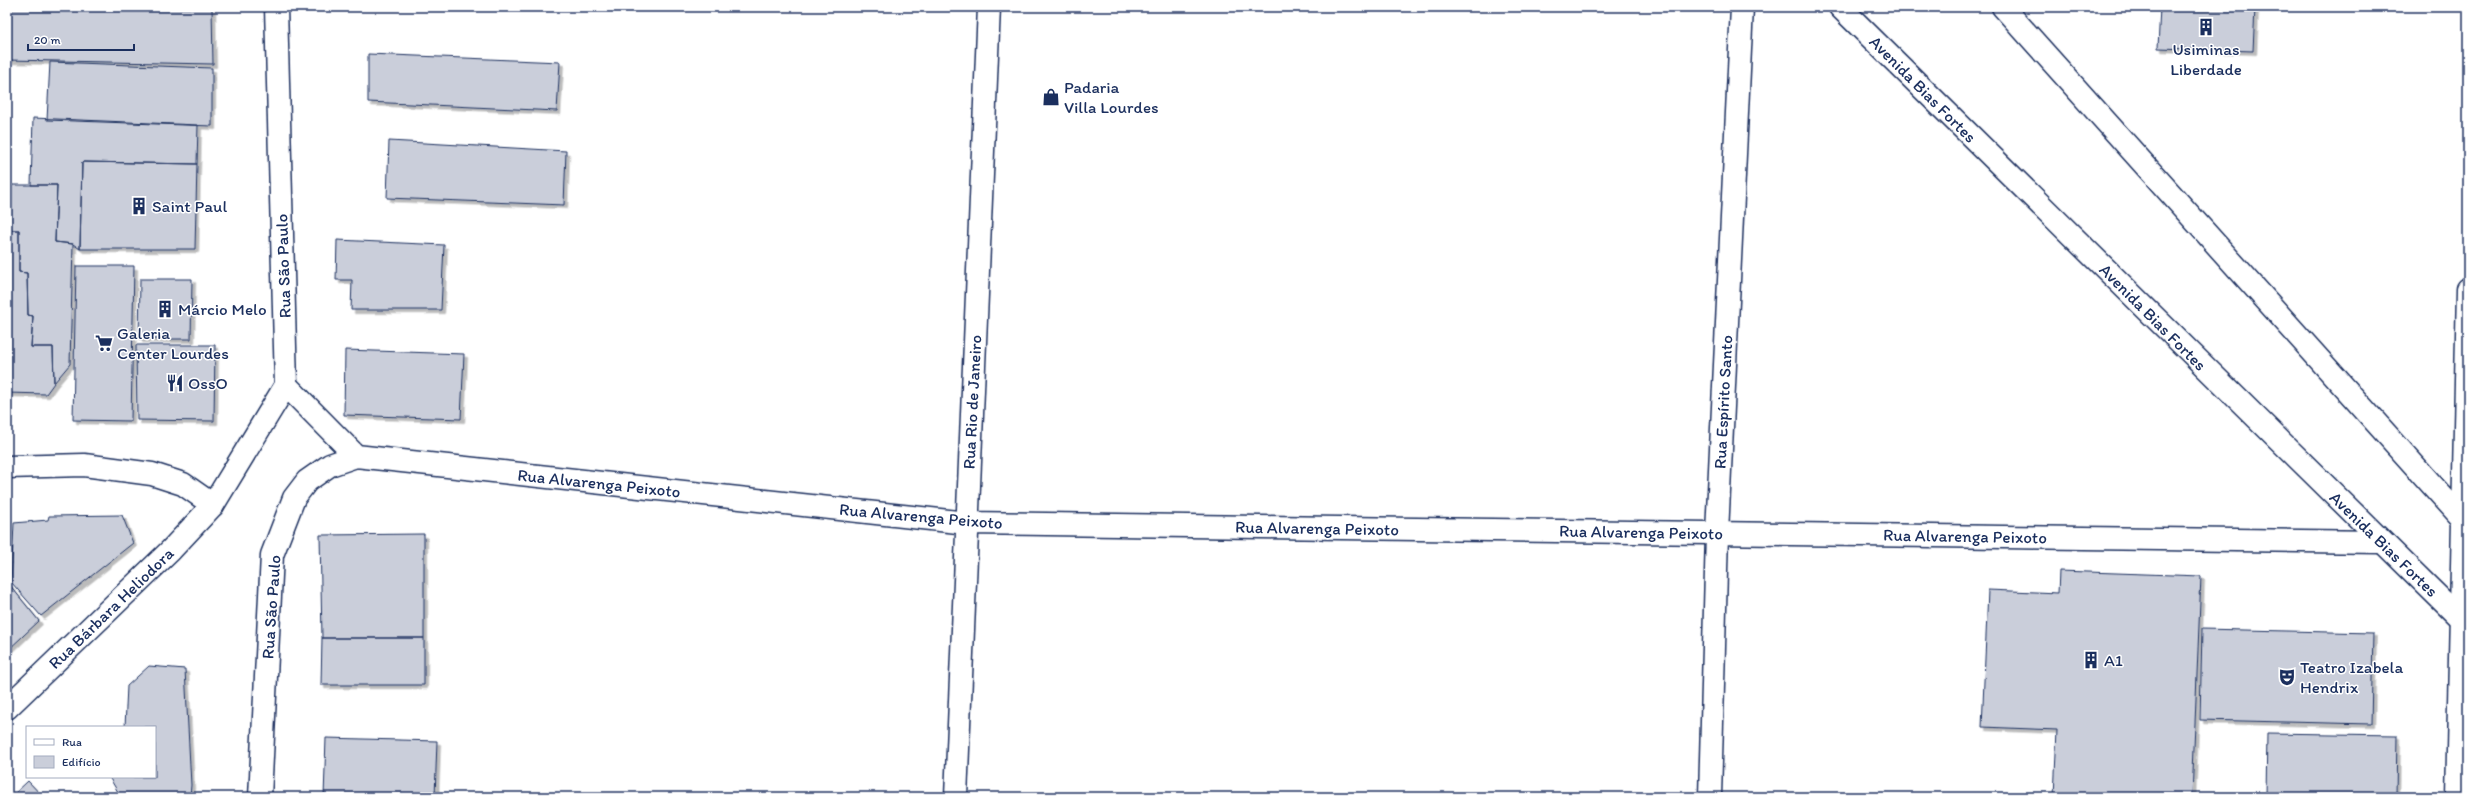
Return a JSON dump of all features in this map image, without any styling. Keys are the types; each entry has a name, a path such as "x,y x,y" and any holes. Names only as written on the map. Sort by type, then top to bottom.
{"street":[{"name":"Rua São Paulo","path":"276,7 286,385"},
{"name":"Rua Rio de Janeiro","path":"956,797 989,7"},
{"name":"Rua Espírito Santo","path":"1710,797 1717,533 1742,7"},
{"name":"Avenida Bias Fortes","path":"1840,7 2381,542 2464,622"},
{"path":"2003,7 2465,521"},
{"path":"2456,797 2464,622 2468,289"},
{"path":"7,467 84,465 152,474 183,484 213,505 286,385 356,456"},
{"name":"Rua São Paulo","path":"260,797 272,555 294,498 307,481 330,465 356,456"},
{"name":"Rua Alvarenga Peixoto","path":"356,456 967,524 2381,542"},
{"name":"Rua Bárbara Heliodora","path":"7,708 170,551 213,505"}],"building":[{"path":"7,7 212,8 213,64 7,60"},
{"name":"Usiminas Liberdade","path":"2160,7 2255,7 2253,51 2158,48"},
{"path":"368,54 560,62 557,111 368,102"},
{"path":"50,62 212,68 212,126 47,120"},
{"name":"Saint Paul","path":"33,118 198,125 197,164 82,162 80,249 73,244 55,242 57,185 31,185"},
{"path":"389,141 566,151 564,205 387,198"},
{"name":"Saint Paul","path":"82,162 197,164 195,249 80,249"},
{"path":"7,185 57,185 55,242 73,244 70,364 54,383 53,347 31,347 33,316 28,315 27,273 19,272 19,230 7,230"},
{"path":"7,230 19,230 19,272 27,273 28,315 33,316 31,347 53,347 54,383 46,394 7,393"},
{"path":"337,240 444,245 441,310 351,310 352,280 336,280"},
{"name":"Galeria Center Lourdes","path":"76,266 134,266 131,421 73,420"},
{"name":"Márcio Melo","path":"140,279 192,279 191,339 139,339"},
{"name":"OssO","path":"136,345 215,345 214,421 137,420"},
{"path":"345,350 464,354 461,419 344,415"},
{"path":"122,515 133,543 41,616 11,582 14,523 48,520 49,516"},
{"path":"7,529 10,530 7,581"},
{"path":"424,534 424,638 322,638 320,535"},
{"name":"A1","path":"2059,571 2201,576 2192,797 2054,797 2057,730 1982,727 1988,590 2058,593"},
{"path":"7,584 9,584 39,621 7,651"},
{"name":"Teatro Izabela Hendrix","path":"2202,629 2373,633 2371,724 2200,720"},
{"path":"322,638 424,638 424,685 321,685"},
{"path":"149,666 185,669 191,785 190,797 121,797 110,778 156,778 156,726 125,726 127,686"},
{"path":"2267,733 2397,735 2396,797 2266,797"},
{"path":"326,738 437,741 435,797 324,797"},
{"path":"28,781 43,797 11,797"}],"place":[{"name":"Usiminas Liberdade","path":"2206,27"},
{"name":"Padaria Villa Lourdes","path":"1051,97"},
{"name":"Saint Paul","path":"139,206"},
{"name":"Márcio Melo","path":"165,309"},
{"name":"Galeria Center Lourdes","path":"104,343"},
{"name":"OssO","path":"175,383"},
{"name":"A1","path":"2091,660"},
{"name":"Teatro Izabela Hendrix","path":"2287,677"}]}
